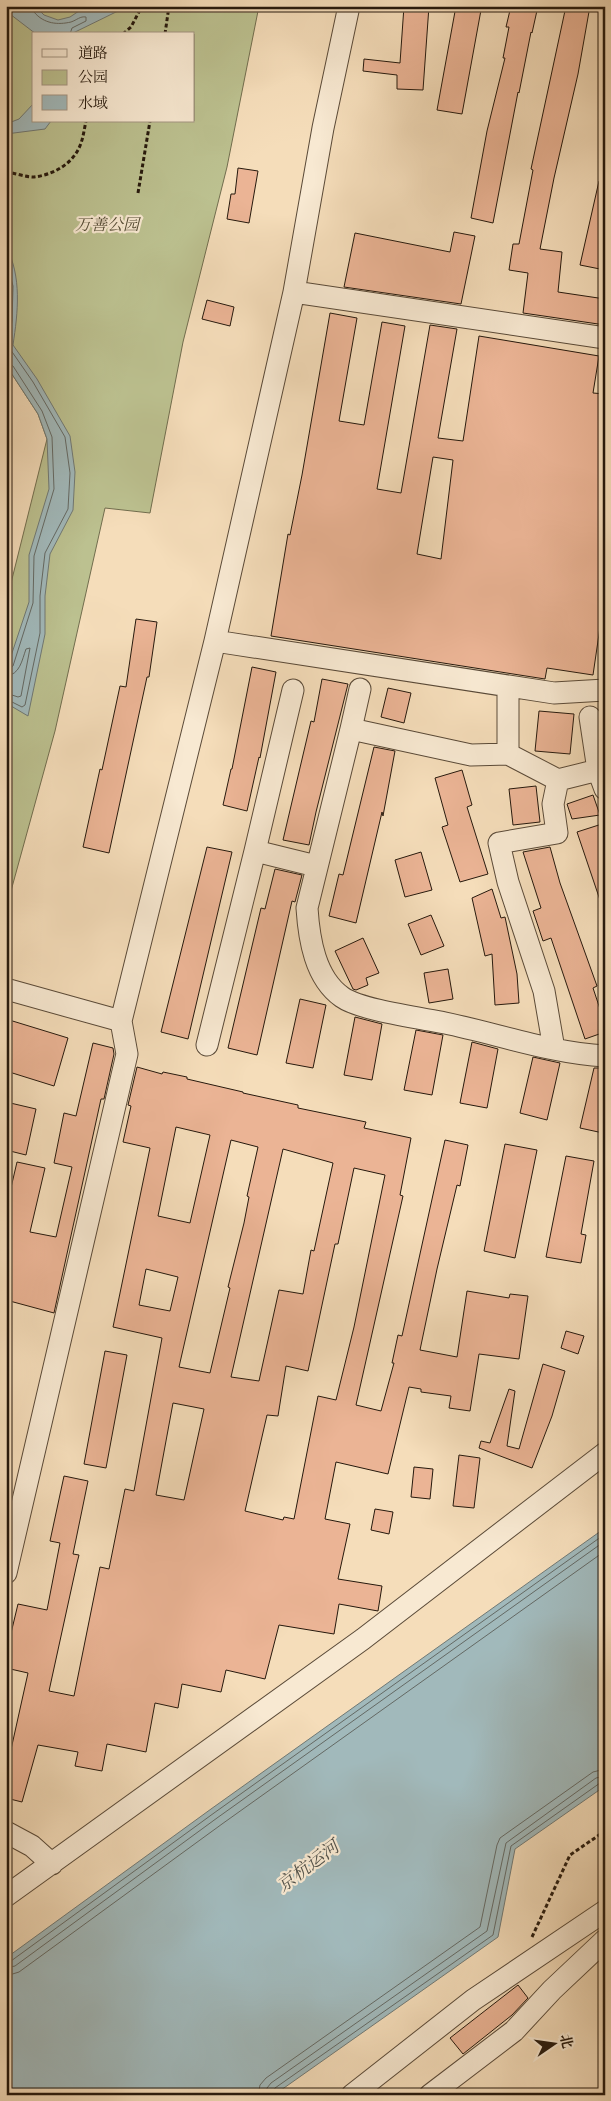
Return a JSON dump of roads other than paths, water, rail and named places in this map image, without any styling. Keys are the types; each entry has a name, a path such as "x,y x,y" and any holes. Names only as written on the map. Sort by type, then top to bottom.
{"street":[{"path":"6,1573 127,1054 121,1021 215,640 294,292 323,128 349,6"},
{"path":"294,292 605,338"},
{"path":"215,640 554,693 605,690"},
{"path":"508,687 508,754"},
{"path":"360,689 307,908 308,932 316,960 328,982 342,998 360,1006 477,1030 554,1049 605,1056"},
{"path":"207,1044 293,690"},
{"path":"351,729 471,755 508,754 558,780 601,780 590,717"},
{"path":"554,1049 544,991 508,882 499,843 557,833 553,804 558,780"},
{"path":"255,851 316,866"},
{"path":"6,989 121,1021"},
{"path":"6,1896 363,1639 605,1453"},
{"path":"6,1832 32,1846 52,1864"},
{"path":"352,2095 473,2000 605,1910"},
{"path":"430,2095 514,2031 552,1990 605,1940"}],"water":[{"path":"6,6 39,6 39,10 44,15 58,20 70,17 79,11 98,11 104,6 122,6 118,11 75,32 33,32 6,11"},
{"path":"32,105 32,122 50,122 45,129 6,134 6,124 19,119"},
{"path":"6,246 15,270 17,282 17,307 13,345 37,379 70,436 75,472 73,510 50,554 45,596 45,634 28,716 6,703 6,671 29,602 29,555 49,489 47,439 38,414 6,365"},
{"name":"京杭运河","path":"605,1528 605,1786 515,1849 498,1937 274,2095 6,2095 6,1958"}],"park label":[{"name":"万善公园","path":"107,224"}]}
